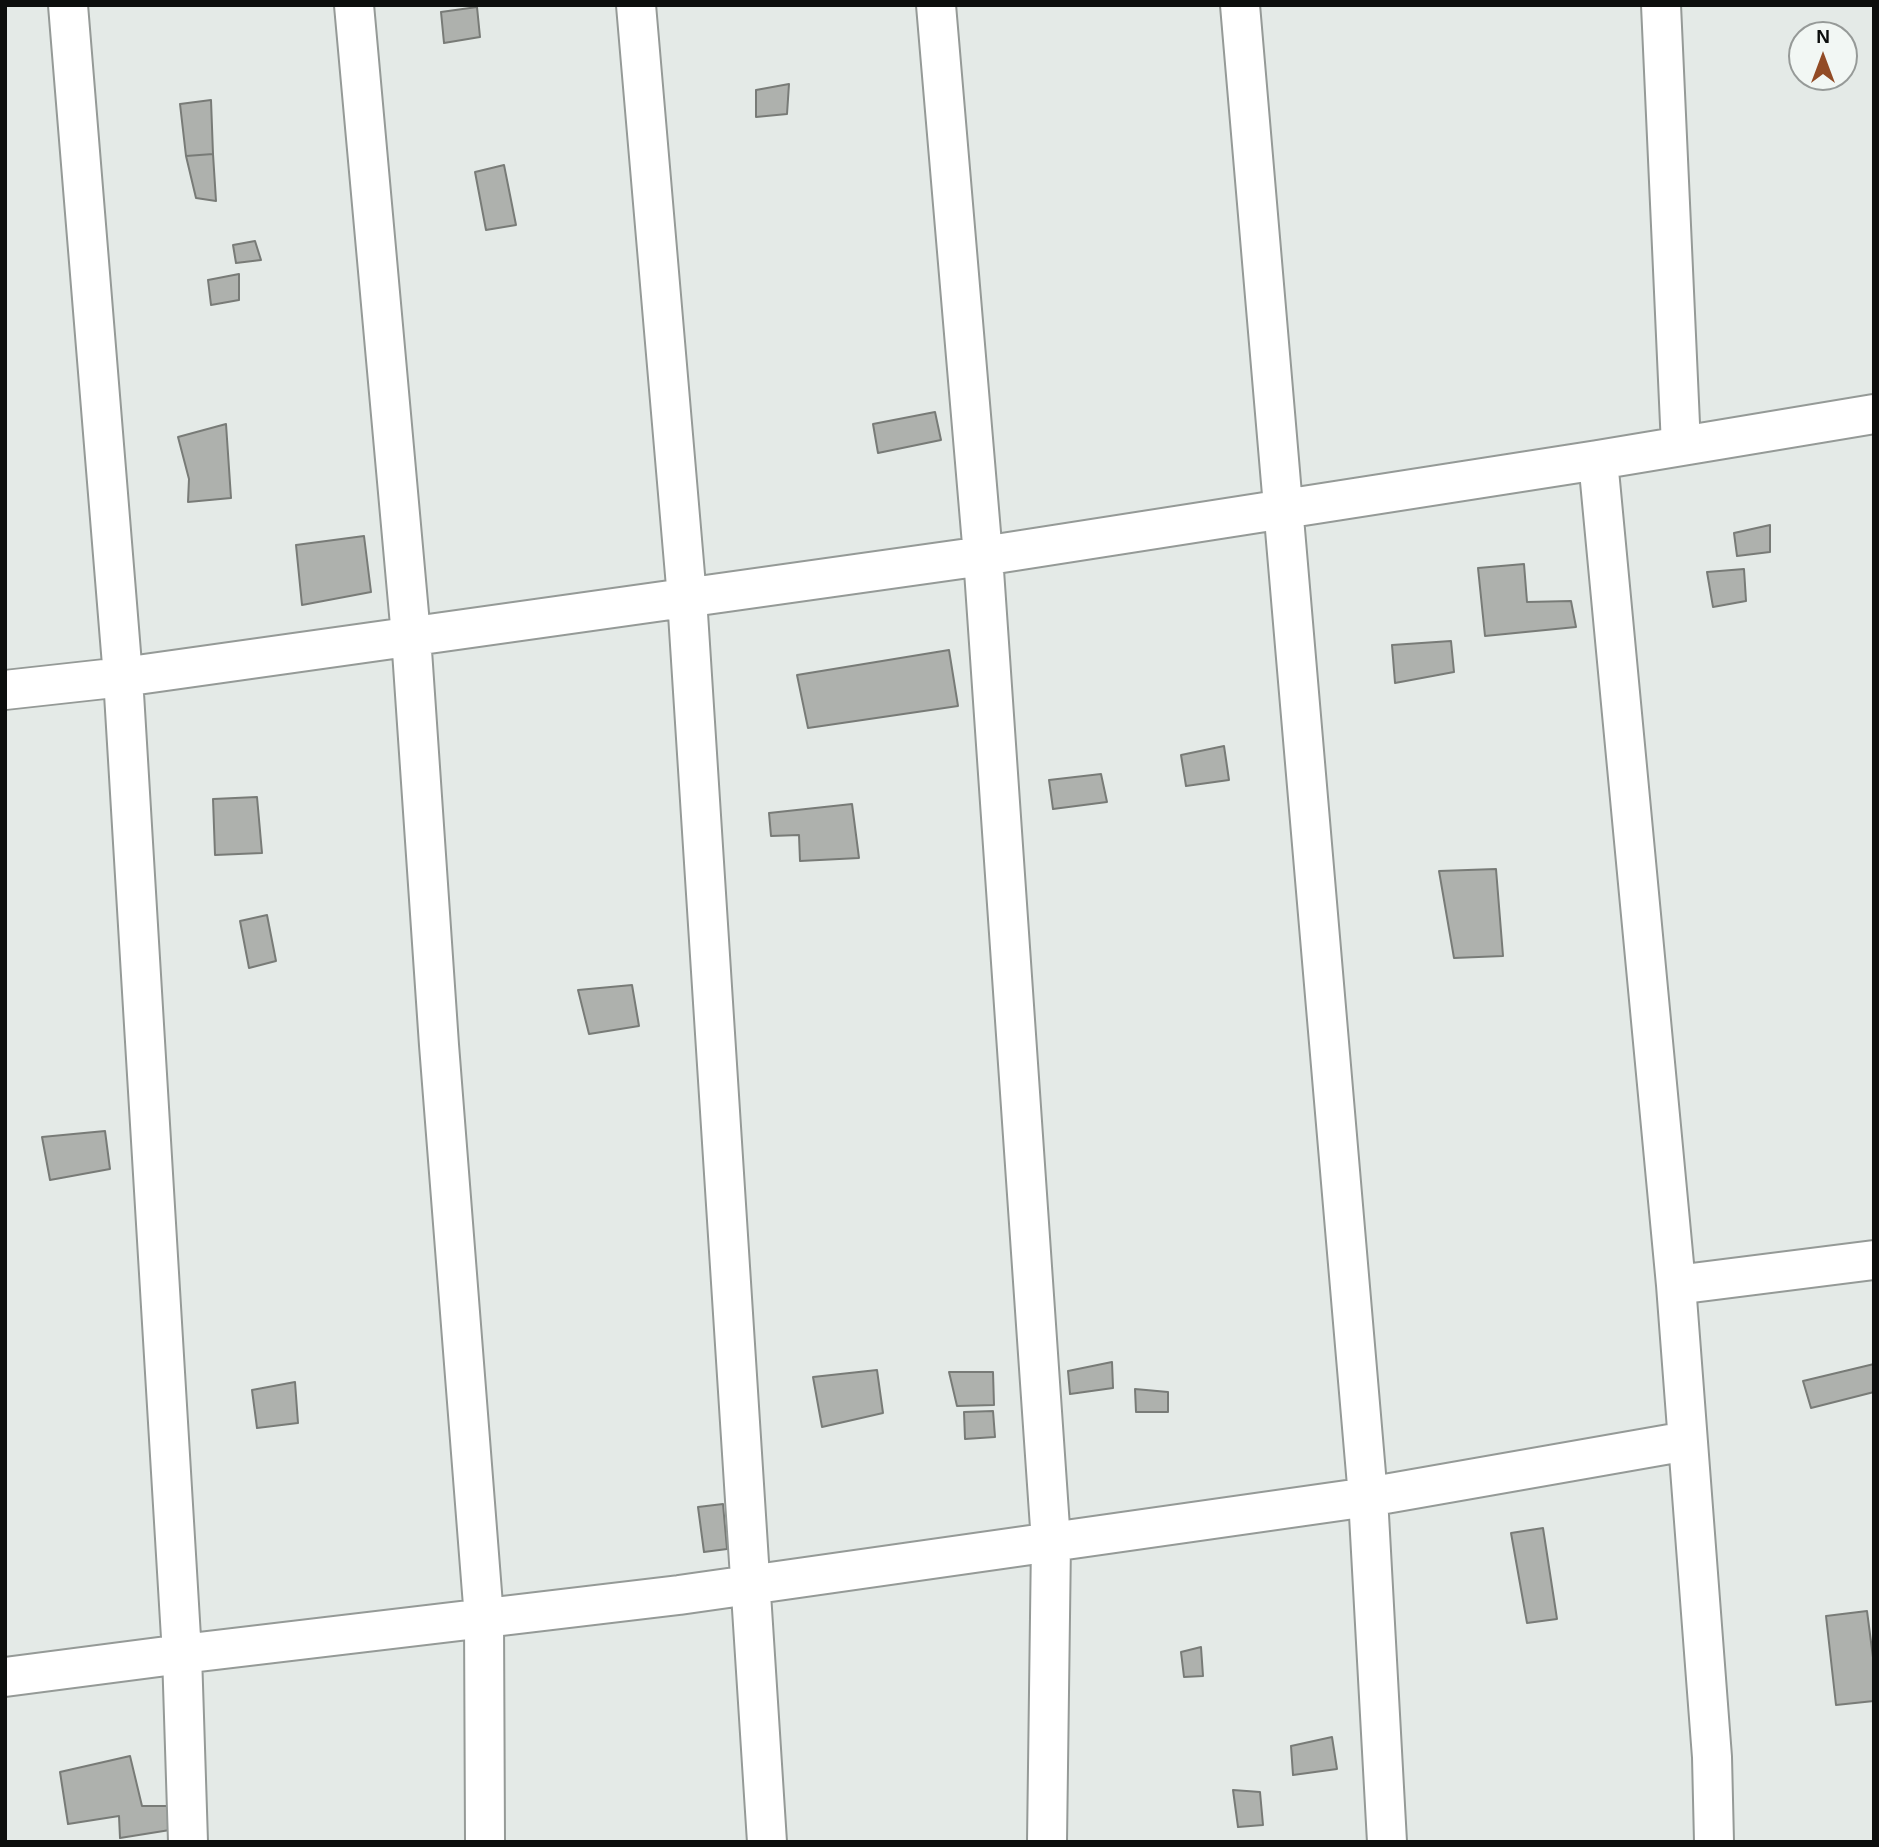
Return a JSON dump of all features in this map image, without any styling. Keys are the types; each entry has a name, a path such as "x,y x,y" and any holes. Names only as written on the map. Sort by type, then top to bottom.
{"street":[{"path":"68,5 123,677 181,1654 188,1842"},
{"path":"354,5 411,636 438,1031 484,1618 485,1842"},
{"path":"636,5 687,598 767,1842"},
{"path":"936,5 983,556 1051,1542 1047,1842"},
{"path":"1240,5 1368,1497 1387,1842"},
{"path":"1661,5 1681,446"},
{"path":"5,690 123,677 983,556 1874,414"},
{"path":"1598,460 1676,1285 1712,1757 1714,1842"},
{"path":"1676,1285 1874,1261"},
{"path":"5,1677 751,1585 1368,1497 1687,1441"}],"building":[{"path":"477,7 480,37 444,43 441,12"},
{"path":"789,84 787,114 756,117 756,90"},
{"path":"211,100 213,154 186,156 180,104"},
{"path":"213,154 216,201 196,198 186,156"},
{"path":"504,165 516,225 486,230 475,172"},
{"path":"255,241 261,260 236,263 233,245"},
{"path":"239,274 239,300 211,305 208,280"},
{"path":"935,412 941,440 878,453 873,424"},
{"path":"226,424 231,498 188,502 189,479 178,437"},
{"path":"1770,525 1770,552 1737,556 1734,533"},
{"path":"364,536 371,592 302,605 296,545"},
{"path":"1524,564 1527,602 1571,601 1576,627 1485,636 1478,568"},
{"path":"1744,569 1746,601 1713,607 1707,572"},
{"path":"1451,641 1454,672 1395,683 1392,645"},
{"path":"949,650 958,706 808,728 797,675"},
{"path":"1224,746 1229,780 1186,786 1181,755"},
{"path":"1101,774 1107,802 1053,809 1049,780"},
{"path":"257,797 262,853 215,855 213,799"},
{"path":"852,804 859,858 800,861 799,835 771,836 769,813"},
{"path":"1496,869 1503,956 1454,958 1439,871"},
{"path":"267,915 276,961 249,968 240,921"},
{"path":"632,985 639,1026 589,1034 578,990"},
{"path":"105,1131 110,1169 50,1180 42,1137"},
{"path":"1112,1362 1113,1388 1070,1394 1068,1371"},
{"path":"1874,1364 1874,1392 1811,1408 1803,1381"},
{"path":"877,1370 883,1413 822,1427 813,1377"},
{"path":"949,1372 993,1372 994,1405 957,1406"},
{"path":"295,1382 298,1423 257,1428 252,1390"},
{"path":"1135,1389 1168,1392 1168,1412 1136,1412"},
{"path":"993,1411 995,1437 965,1439 964,1412"},
{"path":"723,1504 727,1549 704,1552 698,1507"},
{"path":"1543,1528 1557,1619 1527,1623 1511,1533"},
{"path":"1867,1611 1874,1665 1874,1701 1836,1705 1826,1616"},
{"path":"1201,1647 1203,1676 1184,1677 1181,1652"},
{"path":"1332,1737 1337,1769 1293,1775 1291,1746"},
{"path":"130,1756 142,1806 174,1806 176,1829 120,1838 119,1816 68,1824 60,1772"},
{"path":"1233,1790 1260,1792 1263,1825 1238,1827"}]}
